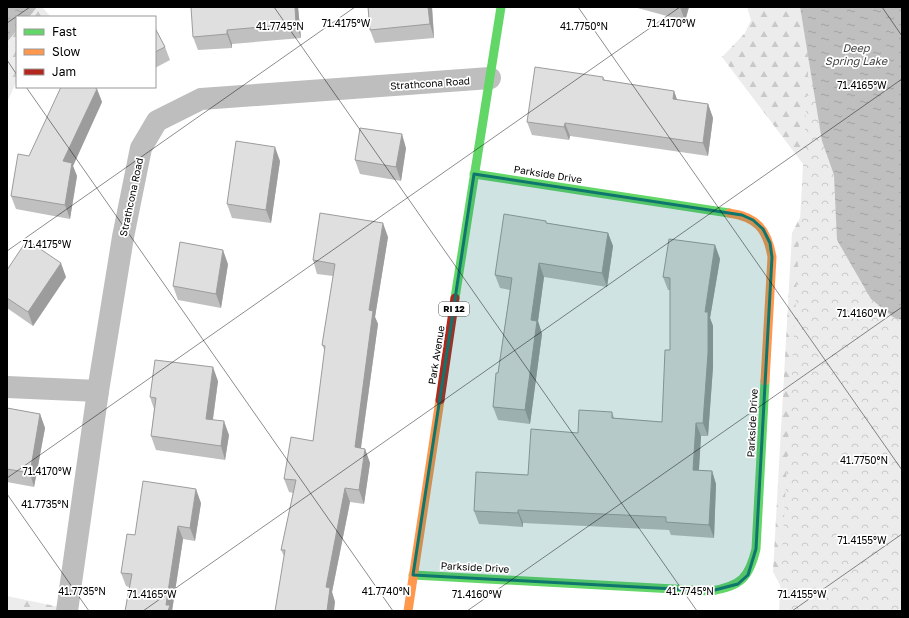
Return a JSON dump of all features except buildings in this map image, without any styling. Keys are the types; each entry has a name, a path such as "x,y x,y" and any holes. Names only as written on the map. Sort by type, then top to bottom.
{"street":[{"name":"Park Avenue","path":"408,611 474,174 501,7"},
{"name":"Strathcona Road","path":"67,611 98,391 123,237 141,148 157,121 201,99 490,78"},
{"name":"Parkside Drive","path":"413,575 711,591 725,589 738,584 748,575 756,549 772,257 770,243 763,229 753,220 742,216 474,174"},
{"path":"7,387 98,391"}],"highlighted area":[{"path":"474,174 742,215 753,220 763,229 770,243 772,257 756,549 748,575 738,584 711,591 413,575"}],"green space":[{"path":"11,7 42,7 50,16 16,16 16,82 7,103 7,10"},
{"path":"747,7 800,7 902,611 794,611 773,572 792,233 811,196 803,164 722,57 745,33 751,20"},
{"path":"902,7 902,611 779,611 808,72 808,14"},
{"path":"7,596 69,609 69,611 7,611"}],"water":[{"path":"7,7 37,7 30,16 16,16 16,31 7,42"},
{"name":"Deep Spring Lake","path":"800,7 902,7 902,320 893,317 871,299 837,240 834,175 822,141"}],"traffic: fast":[{"path":"455,298 501,7"},
{"path":"474,174 729,213"},
{"path":"413,575 711,591 737,583 747,574 756,549 765,381"}],"traffic: slow":[{"path":"729,213 754,221 764,232 770,247 772,257 765,381"},
{"path":"408,611 440,400"}],"traffic: jam":[{"path":"440,400 455,298"}]}
